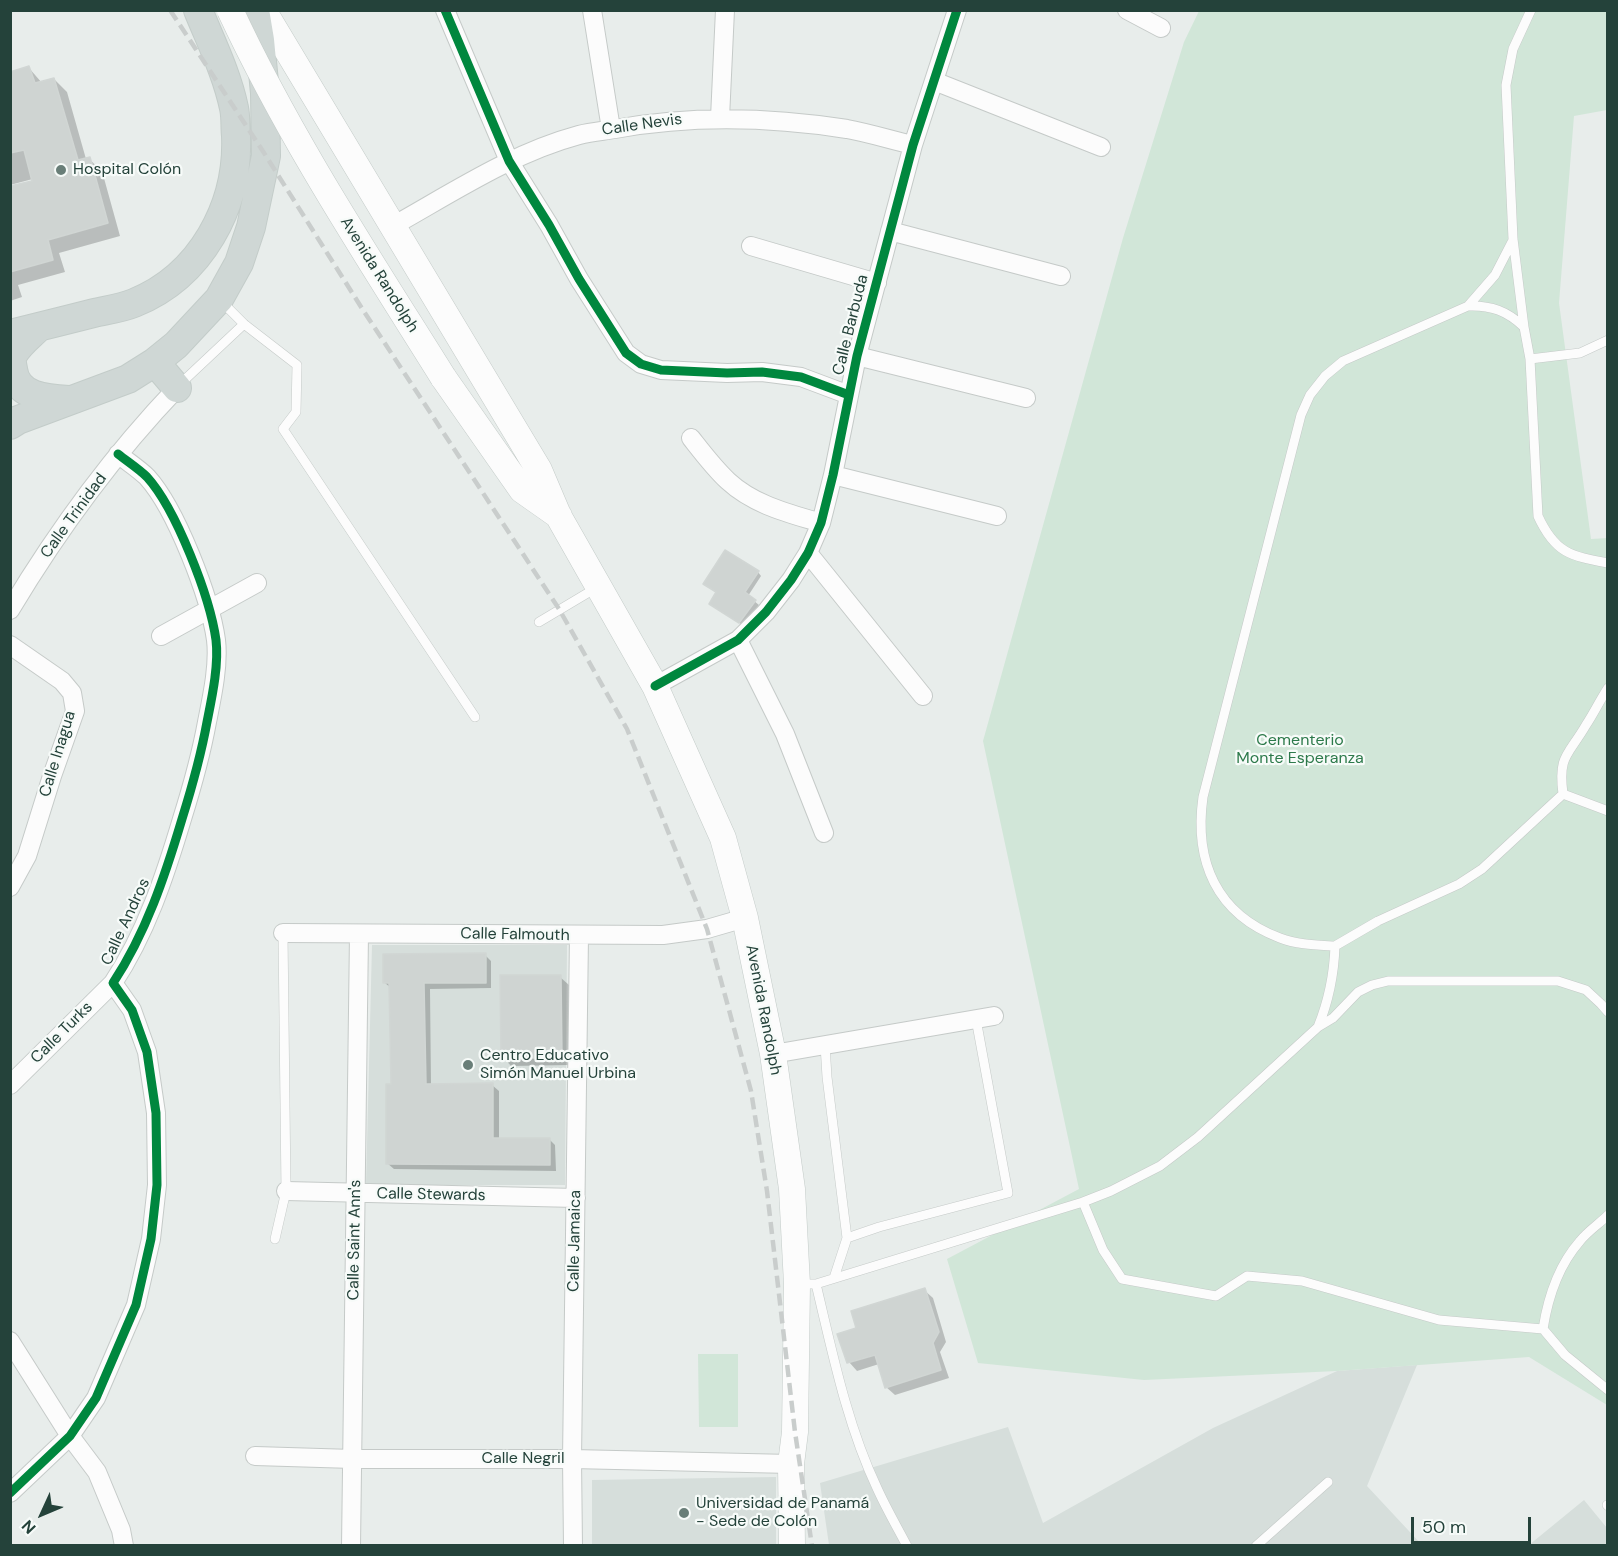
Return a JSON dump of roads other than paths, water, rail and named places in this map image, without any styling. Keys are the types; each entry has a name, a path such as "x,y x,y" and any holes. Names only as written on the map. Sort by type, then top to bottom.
{"main road":[{"path":"10,334 134,303 165,286 193,262 216,228 228,201 234,174 236,145 234,110 226,80 198,10"},
{"name":"Avenida Randolph","path":"230,10 278,107 310,164 443,377 522,490 559,516"},
{"path":"10,425 128,379 176,345 219,298 239,263 251,227 266,156 265,93 255,10"},
{"name":"Avenida Randolph","path":"263,10 539,470 559,516 655,686 723,838 745,918 773,1054 807,1284 791,1464 792,1545"},
{"path":"39,327 20,345 12,358 14,376 26,392 45,399 70,400"},
{"path":"155,362 177,388"}],"street":[{"path":"445,10 509,161 626,353 641,364 661,370 762,372 801,377 849,395"},
{"path":"592,10 611,129"},
{"path":"720,118 724,10"},
{"name":"Calle Barbuda","path":"655,686 738,640 766,612 791,580 808,553 821,523 857,356 913,145 957,10"},
{"path":"1127,10 1161,28"},
{"path":"934,81 1101,147"},
{"name":"Calle Nevis","path":"391,226 509,161 580,135 611,129 685,119 720,118 848,129 913,145"},
{"path":"890,231 1061,276"},
{"path":"752,246 877,283"},
{"path":"857,356 1026,398"},
{"name":"Calle Trinidad","path":"10,610 72,514 118,454 177,388"},
{"path":"691,438 728,481 750,497 772,508 821,523"},
{"name":"Calle Andros","path":"10,1493 70,1436 96,1398 136,1305 151,1239 157,1185 156,1113 147,1052 132,1010 113,983 126,964 158,894 172,854 203,746 214,680 216,641 185,544 165,502 146,477 118,454"},
{"path":"833,475 997,516"},
{"path":"808,553 923,696"},
{"path":"161,636 257,583"},
{"path":"738,640 785,734 824,833"},
{"name":"Calle Inagua","path":"10,645 62,681 72,693 75,711 27,856 10,887"},
{"name":"Calle Falmouth","path":"283,933 663,935 707,929 745,918"},
{"name":"Calle Saint Ann's","path":"351,1545 359,934"},
{"name":"Calle Jamaica","path":"573,1545 572,1459 579,936"},
{"name":"Calle Turks","path":"10,1085 113,983"},
{"path":"773,1054 985,1017"},
{"name":"Calle Stewards","path":"286,1191 576,1198"},
{"path":"10,1341 70,1436 97,1472 121,1530 124,1545"},
{"name":"Calle Negril","path":"255,1456 791,1464"}],"lane":[{"path":"1531,10 1513,49 1506,85 1513,239 1530,359 1538,516 1546,534 1560,549 1578,558 1608,563"},
{"path":"1468,306 1495,275 1513,239"},
{"path":"219,298 244,324 297,365 296,412 284,429 475,717"},
{"path":"1524,327 1512,316 1498,309 1483,305 1468,306 1343,361 1325,376 1310,395 1301,415 1203,796 1200,821 1201,845 1209,871 1220,893 1236,911 1257,927 1282,938 1307,944 1335,946 1378,921 1459,884 1482,869 1563,794"},
{"name":"Calle Trinidad","path":"177,388 244,324"},
{"path":"1530,359 1580,353 1608,340"},
{"path":"539,622 599,586"},
{"path":"1563,794 1560,774 1565,755 1608,688"},
{"path":"1563,794 1608,811"},
{"path":"275,1239 286,1191 283,933"},
{"path":"1318,1027 1327,1005 1334,976 1335,946"},
{"path":"907,1545 876,1487 864,1456 829,1339 807,1284 834,1278 1083,1202 1111,1191 1160,1166 1198,1137 1318,1027 1333,1018 1358,992 1372,985 1388,981 1558,981 1586,990 1608,1012"},
{"path":"847,1238 879,1227 1008,1193 985,1017"},
{"path":"825,1045 826,1077 847,1238 834,1278"},
{"path":"1083,1202 1103,1250 1122,1279 1216,1296 1247,1276 1302,1281 1439,1320 1543,1329 1565,1355 1608,1390"},
{"path":"1543,1329 1547,1303 1562,1264 1581,1240 1608,1215"},
{"path":"1256,1545 1328,1482"}],"railway":[{"path":"170,10 559,609 627,729 707,929 751,1091 767,1191 795,1432 812,1546"}],"place":[{"name":"Hospital Colón","path":"61,170"},
{"name":"Centro Educativo Simón Manuel Urbina","path":"468,1065"},
{"name":"Universidad de Panamá - Sede de Colón","path":"684,1513"}],"park label":[{"name":"Cementerio Monte Esperanza","path":"1300,750"}]}
